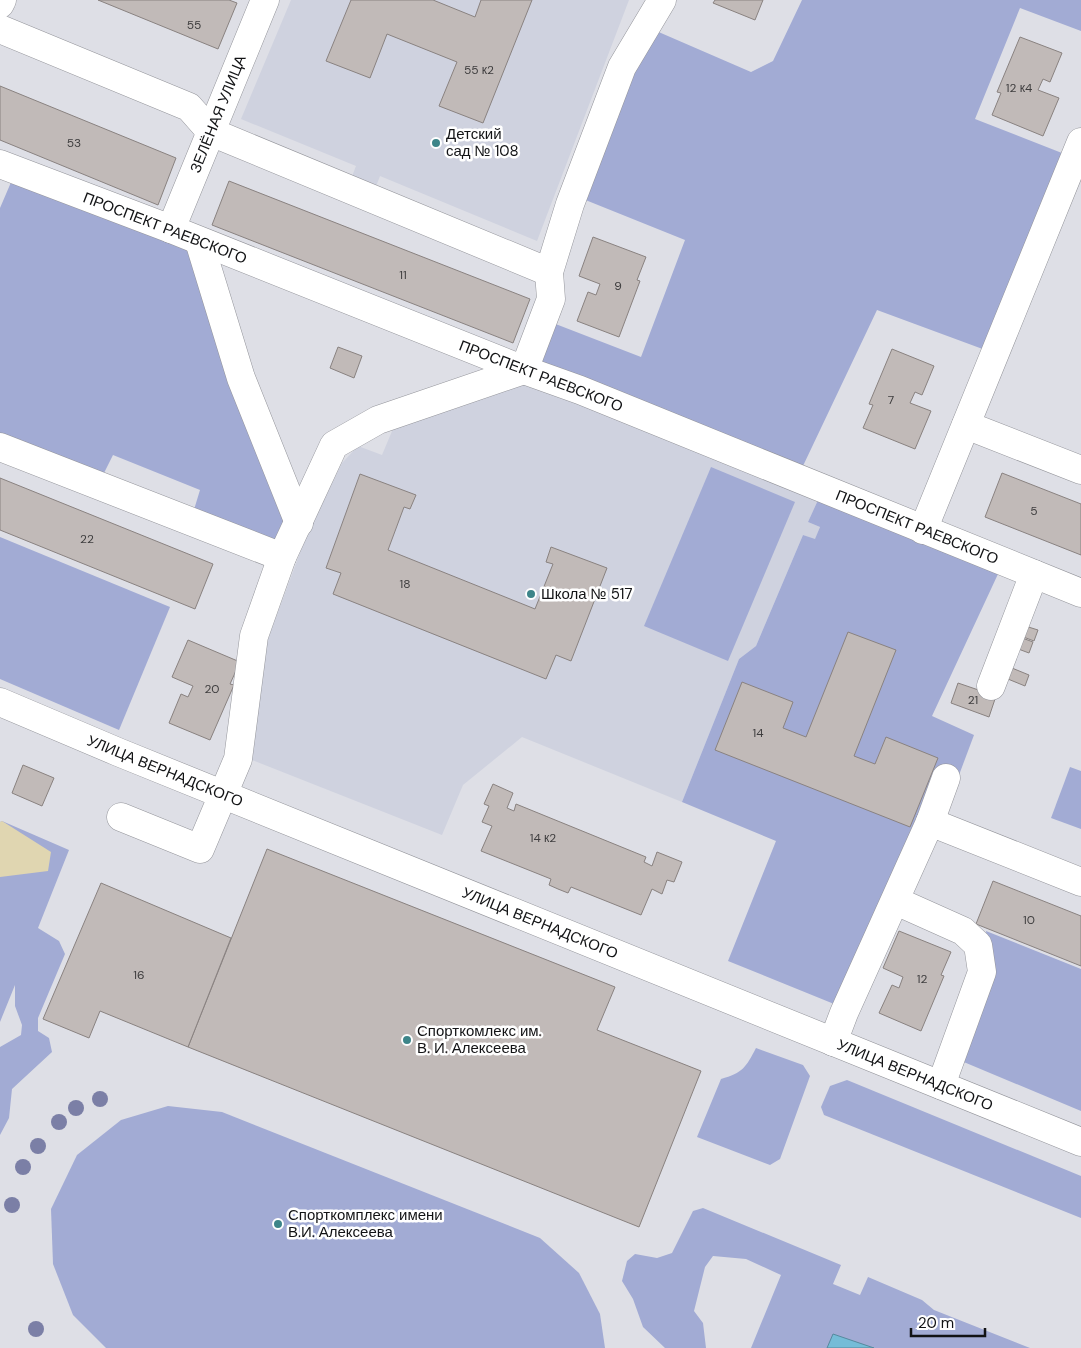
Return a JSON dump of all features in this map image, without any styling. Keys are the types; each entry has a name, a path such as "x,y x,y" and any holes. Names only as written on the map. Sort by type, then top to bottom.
{"street":[{"path":"0,4 2,0"},
{"name":"ЗЕЛЁНАЯ УЛИЦА","path":"171,229 265,0"},
{"path":"121,817 200,850 238,759 254,636 282,557 334,445 378,420 524,370 551,299 549,272 570,204 622,67 662,0"},
{"path":"0,29 190,107 211,132 549,272"},
{"path":"923,530 1081,142"},
{"name":"ПРОСПЕКТ РАЕВСКОГО","path":"2,170 171,229 524,370 580,390 1081,593"},
{"path":"199,241 241,378 299,523"},
{"path":"966,425 1081,470"},
{"path":"0,447 282,557"},
{"path":"991,686 1034,574"},
{"name":"УЛИЦА ВЕРНАДСКОГО","path":"0,702 222,794 1081,1142"},
{"path":"833,1042 844,1013 896,902 930,822 946,778"},
{"path":"930,822 1081,882"},
{"path":"896,902 963,931 978,945 982,972 941,1085"}],"shaded area":[{"name":"Детский сад № 108","path":"291,0 629,0 537,241 380,176 375,189 351,179 356,166 241,119"},
{"path":"802,0 1081,0 1081,31 1020,8 975,119 1067,155 988,351 877,310 802,468 539,367 553,323 641,357 685,240 583,199 633,74 654,30 751,72 773,61"},
{"path":"12,180 191,246 289,521 279,544 193,513 200,490 113,455 103,475 0,437 0,208"},
{"name":"Школа № 517","path":"523,380 818,500 808,522 820,527 815,540 803,535 756,646 739,659 682,802 522,737 463,785 442,835 247,758 256,725 265,647 304,542 342,463 358,446 382,455 395,424"},
{"path":"711,467 795,502 728,661 644,626"},
{"path":"818,500 998,574 932,716 974,735 959,775 839,1006 728,961 776,841 682,802 739,659 756,646 803,535 815,539 820,527 808,522"},
{"path":"0,537 170,607 119,730 0,679"},
{"path":"1070,767 1081,771 1081,829 1051,818"},
{"path":"2,821 69,850 38,928 59,941 65,954 38,1018 38,1031 49,1038 52,1052 12,1089 9,1118 0,1135 0,1047 21,1035 22,1025 15,1006 15,985 0,1022 0,822"},
{"path":"986,931 1081,969 1081,1111 959,1060 991,973"},
{"path":"756,1048 803,1065 810,1076 780,1159 770,1165 697,1137 721,1079 739,1072"},
{"path":"847,1080 1081,1176 1081,1218 824,1115 821,1107 830,1086"},
{"name":"Спорткомплекс имени В.И. Алексеева","path":"168,1106 222,1112 540,1238 579,1273 600,1314 605,1348 106,1348 73,1315 53,1264 51,1209 77,1155 121,1120"},
{"path":"703,1208 841,1265 833,1284 860,1295 868,1277 922,1300 934,1310 1030,1348 751,1348 781,1275 746,1259 713,1256 705,1267 694,1311 703,1323 706,1348 665,1348 643,1327 633,1299 622,1281 627,1261 635,1254 657,1258 672,1253 693,1211"},
{"path":"833,1334 874,1348 827,1348"}],"sand":[{"path":"2,821 51,852 48,871 0,877 0,822"}],"building":[{"path":"98,0 229,0 237,3 218,49"},
{"path":"351,0 433,0 475,17 481,0 532,0 483,123 439,106 457,62 387,34 370,78 326,61"},
{"path":"715,0 763,0 755,20 713,3"},
{"path":"1020,37 1062,53 1050,82 1043,79 1038,90 1059,98 1043,136 992,115 1001,93 997,92"},
{"path":"0,86 176,158 158,205 0,140"},
{"path":"229,181 530,299 513,343 212,225"},
{"path":"593,237 646,257 637,280 640,281 619,337 577,321 588,292 596,295 600,284 579,276"},
{"path":"338,347 362,356 354,378 330,368"},
{"path":"892,349 934,366 922,395 915,392 910,403 931,411 915,449 863,428 873,405 869,404"},
{"path":"1002,473 1081,504 1081,555 985,517"},
{"path":"360,474 416,495 410,509 404,507 388,550 535,609 553,564 546,562 551,547 607,568 571,661 556,655 546,679 333,594 341,573 326,568"},
{"path":"0,478 213,564 195,609 0,530"},
{"path":"1022,625 1038,630 1034,641 1018,635"},
{"path":"848,632 896,650 854,756 875,764 886,737 938,758 910,827 715,750 742,682 793,702 783,728 806,737"},
{"path":"1017,636 1033,642 1029,653 1013,647"},
{"path":"188,640 240,662 230,684 234,685 210,740 169,723 181,694 188,697 193,686 172,677"},
{"path":"1007,666 1029,675 1025,686 1003,677"},
{"path":"958,683 996,696 989,717 951,703"},
{"path":"23,765 54,778 42,806 12,793"},
{"path":"493,784 513,793 507,808 514,811 516,804 646,857 644,862 652,866 657,852 682,862 674,882 667,880 662,894 652,889 641,915 571,887 568,893 558,889 549,885 551,879 481,851 492,826 482,822 489,806 484,804"},
{"name":"Спорткомлекс им. В. И. Алексеева","path":"267,849 615,987 597,1030 701,1071 639,1227 188,1047"},
{"path":"993,881 1081,916 1081,966 976,924"},
{"path":"101,883 231,938 188,1047 100,1011 89,1038 43,1019"},
{"path":"899,931 951,952 941,975 944,976 921,1031 879,1013 892,985 899,988 903,977 883,968"}],"place":[{"name":"Детский сад № 108","path":"436,143"},
{"name":"Школа № 517","path":"531,594"},
{"name":"Спорткомлекс им. В. И. Алексеева","path":"407,1040"},
{"name":"Спорткомплекс имени В.И. Алексеева","path":"278,1224"}]}
